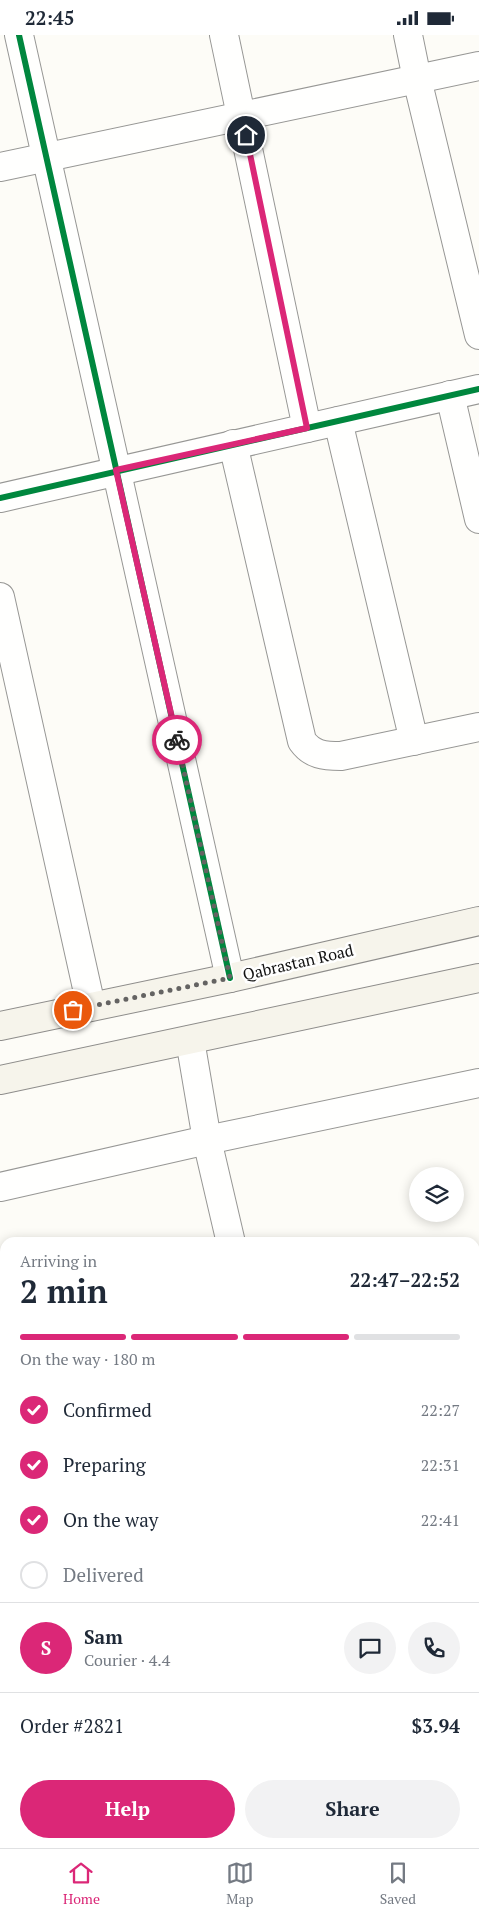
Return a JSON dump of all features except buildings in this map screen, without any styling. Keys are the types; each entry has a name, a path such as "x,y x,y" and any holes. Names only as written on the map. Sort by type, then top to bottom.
{"main road":[{"name":"Qabrastan Road","path":"0,1025 230,978 479,921"},
{"path":"0,1080 479,978"}],"street":[{"path":"19,35 230,978"},
{"path":"224,35 307,428"},
{"path":"408,35 479,335"},
{"path":"0,167 479,66"},
{"path":"0,498 116,470 479,389"},
{"path":"450,395 479,519"},
{"path":"338,421 414,741"},
{"path":"233,444 302,741 308,749 322,756 341,756 479,727"},
{"path":"0,597 8,673 91,1006"},
{"path":"190,1040 207,1140 230,1237"},
{"path":"0,1187 207,1140 479,1083"}],"cycle path":[{"path":"19,35 230,978"},
{"path":"0,498 479,389"}],"way so far":[{"path":"73,1010 230,978 177,740"}],"route":[{"path":"177,740 116,470 307,428 246,135"}]}
